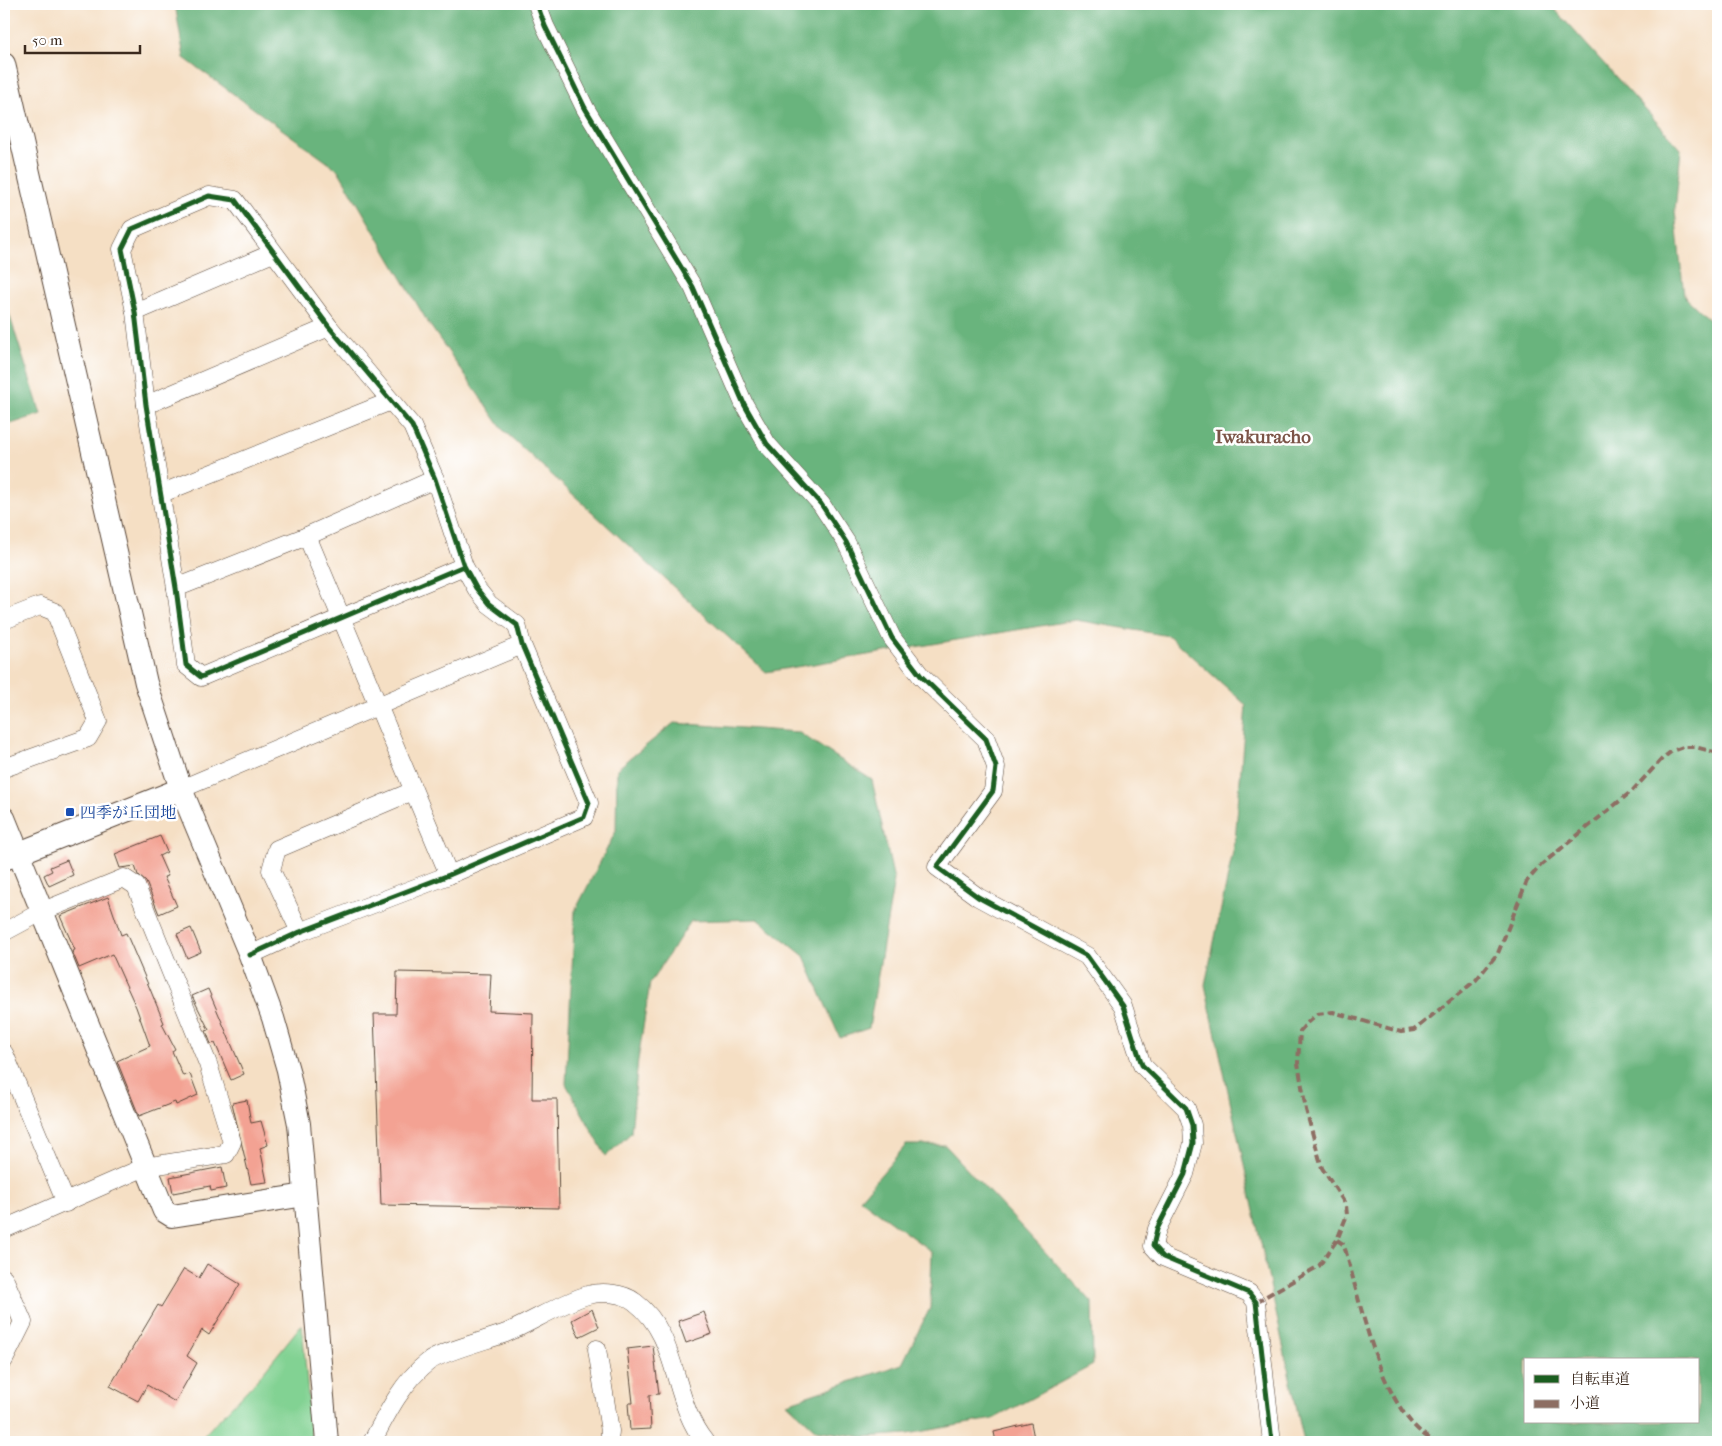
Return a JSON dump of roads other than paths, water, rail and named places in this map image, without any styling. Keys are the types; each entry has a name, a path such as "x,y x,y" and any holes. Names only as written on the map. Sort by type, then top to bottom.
{"street":[{"path":"537,4 545,26 585,108 692,287 744,404 767,444 821,504 846,542 892,638 921,676 986,739 996,767 993,791 937,867 978,896 1087,956 1124,1006 1142,1065 1186,1108 1192,1125 1193,1143 1185,1174 1157,1230 1154,1246 1163,1257 1249,1293 1256,1302 1272,1442"},
{"path":"4,64 146,683 181,789 250,955 273,1018 288,1070 298,1124 327,1442"},
{"path":"250,955 300,932 449,875 584,817 589,802 522,645 517,625 489,604 476,588 464,566 435,479 412,426 329,327 235,200 209,196 132,229 122,249 135,312 146,405 176,588 186,665 201,677 464,566"},
{"path":"135,312 273,253"},
{"path":"146,405 329,327"},
{"path":"160,494 391,401"},
{"path":"176,588 307,536 435,479"},
{"path":"307,536 449,875"},
{"path":"4,620 40,606 55,612 98,721 88,738 4,768"},
{"path":"11,856 181,789 522,645"},
{"path":"300,932 271,870 276,849 413,791"},
{"path":"4,818 11,856 43,911 164,1211 172,1216 305,1195"},
{"path":"4,932 43,911 124,878 136,886 208,1064 232,1142 226,1154 145,1167 4,1229"},
{"path":"4,1053 66,1203"},
{"path":"4,1278 23,1322 4,1360"},
{"path":"372,1442 383,1421 413,1376 429,1361 506,1333 588,1295 608,1293 634,1300 650,1316 665,1340 686,1406 705,1442"},
{"path":"597,1349 610,1431 609,1442"}],"place":[{"name":"四季が丘団地","path":"70,812"}],"district":[{"name":"Iwakuracho","path":"1263,436"}]}
